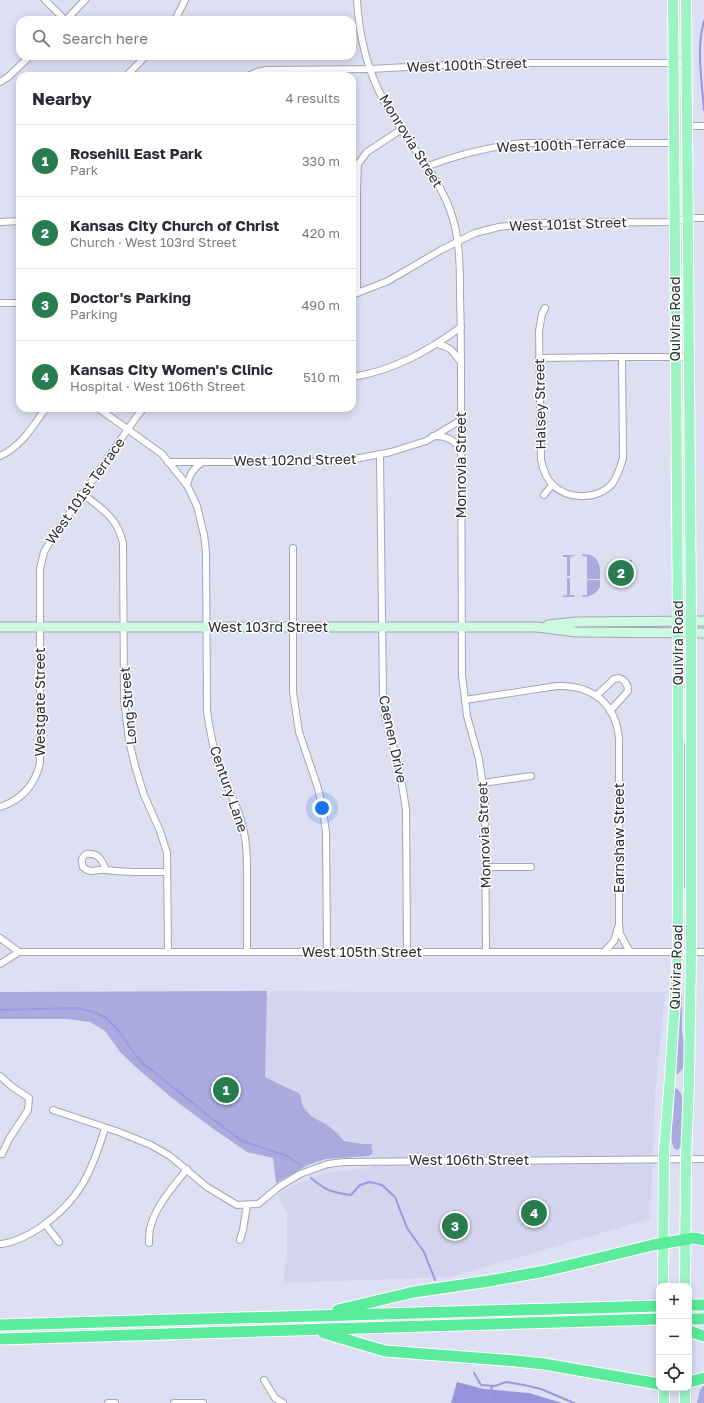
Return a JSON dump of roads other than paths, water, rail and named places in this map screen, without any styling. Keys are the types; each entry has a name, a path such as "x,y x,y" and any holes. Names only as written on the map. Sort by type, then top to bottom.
{"highway":[{"path":"316,1316 414,1292 546,1271 694,1238 704,1240"},
{"path":"692,1305 704,1305"},
{"path":"0,1325 656,1306"},
{"path":"692,1319 704,1319"},
{"path":"0,1339 656,1320"},
{"path":"314,1330 385,1350 544,1364 656,1383"},
{"path":"692,1332 704,1336"},
{"path":"692,1381 704,1378"}],"main road":[{"name":"Quivira Road","path":"663,1283 663,1159 678,952 678,621 673,0"},
{"name":"Quivira Road","path":"685,1283 686,1159 691,952 691,621 686,0"},
{"name":"West 103rd Street","path":"537,627 576,622 704,621"},
{"name":"West 103rd Street","path":"0,627 462,626 537,627 576,632 704,633"},
{"path":"664,1391 664,1403"},
{"path":"685,1391 685,1403"}],"street":[{"path":"45,0 62,16"},
{"path":"70,16 85,0"},
{"path":"177,16 185,0"},
{"name":"Monrovia Street","path":"357,0 362,37 370,69 384,101 428,166 447,201 453,220 460,263 462,675 467,716 479,759 483,783 486,822 486,952"},
{"path":"0,82 8,77 26,60"},
{"path":"130,72 142,60"},
{"name":"West 100th Street","path":"256,72 266,70 370,69 482,64 687,63"},
{"path":"688,126 704,126"},
{"path":"356,242 358,164 367,152 402,129"},
{"name":"West 100th Terrace","path":"428,166 468,152 526,143 674,143"},
{"name":"West 101st Street","path":"356,294 388,281 457,242 484,230 499,226 520,223 675,222 688,218 704,218"},
{"path":"0,222 16,221"},
{"path":"0,303 16,303"},
{"name":"Halsey Street","path":"545,308 540,323 540,451 543,470 552,485"},
{"path":"356,376 397,365 437,344 461,327"},
{"path":"437,344 448,346 461,362"},
{"path":"544,495 552,485 558,490 571,496 586,496 599,493 612,483 619,473 623,458 622,357"},
{"path":"539,358 689,357"},
{"path":"0,456 13,449 21,442 43,412"},
{"name":"Century Lane","path":"104,412 162,454 187,485 197,506 204,535 206,552 207,711 210,733 220,768 236,805 246,840 247,952"},
{"name":"West 101st Terrace","path":"40,627 40,569 44,552 82,494 141,412"},
{"name":"West 102nd Street","path":"168,462 338,461 355,459 380,455 426,441 461,420"},
{"path":"433,436 443,436 455,442 461,450"},
{"name":"Caenen Drive","path":"380,455 382,680 385,716 400,773 406,809 407,952"},
{"path":"187,485 189,476 193,469 202,462"},
{"name":"Long Street","path":"82,494 103,509 112,518 122,537 124,554 124,700 129,741 135,766 144,795 166,846 168,952"},
{"path":"293,548 293,680 295,711 302,745 322,804 326,832 327,952"},
{"name":"Westgate Street","path":"0,807 19,798 26,792 36,775 40,763 40,627"},
{"path":"465,700 557,686 580,688 596,696 614,679 619,678 625,681 628,691 610,711"},
{"name":"Earnshaw Street","path":"596,696 605,703 610,711 616,721 619,733 619,923 620,934 630,952"},
{"path":"483,783 531,776"},
{"path":"486,867 531,867"},
{"path":"106,870 120,872 167,872"},
{"name":"Earnshaw Street","path":"604,952 614,941 619,923"},
{"path":"0,938 19,952 0,964"},
{"name":"West 105th Street","path":"19,952 704,952"},
{"path":"0,1076 11,1086 29,1098 28,1110 9,1139 2,1154"},
{"path":"53,1110 134,1137 151,1145 170,1156 228,1201 237,1205 247,1206 240,1240"},
{"path":"2,1244 17,1241 45,1224 57,1215 77,1193 94,1162 105,1128"},
{"name":"West 106th Street","path":"247,1206 258,1204 280,1186 300,1174 328,1164 344,1162 704,1159"},
{"path":"149,1243 150,1226 156,1212 167,1194 187,1170"},
{"path":"45,1224 59,1242"},
{"path":"264,1380 275,1398 283,1403"},
{"path":"108,1403 115,1403"},
{"path":"174,1403 203,1403"}],"waterway":[{"path":"704,21 700,43 704,110"},
{"path":"0,1010 77,1008 94,1012 106,1018 117,1029 140,1061 210,1117 242,1141 287,1156 300,1165"},
{"path":"311,1178 330,1190 351,1195 360,1185 370,1182 382,1185 395,1197 407,1228 424,1252 435,1280"},
{"path":"474,1373 481,1385 495,1386 506,1382 524,1385 541,1389 574,1403"},
{"path":"488,1403 492,1386"}],"place":[{"name":"Kansas City Church of Christ","path":"621,573"},
{"name":"Rosehill East Park","path":"226,1090"},
{"name":"Kansas City Women's Clinic","path":"534,1213"},
{"name":"Doctor's Parking","path":"455,1226"}]}
